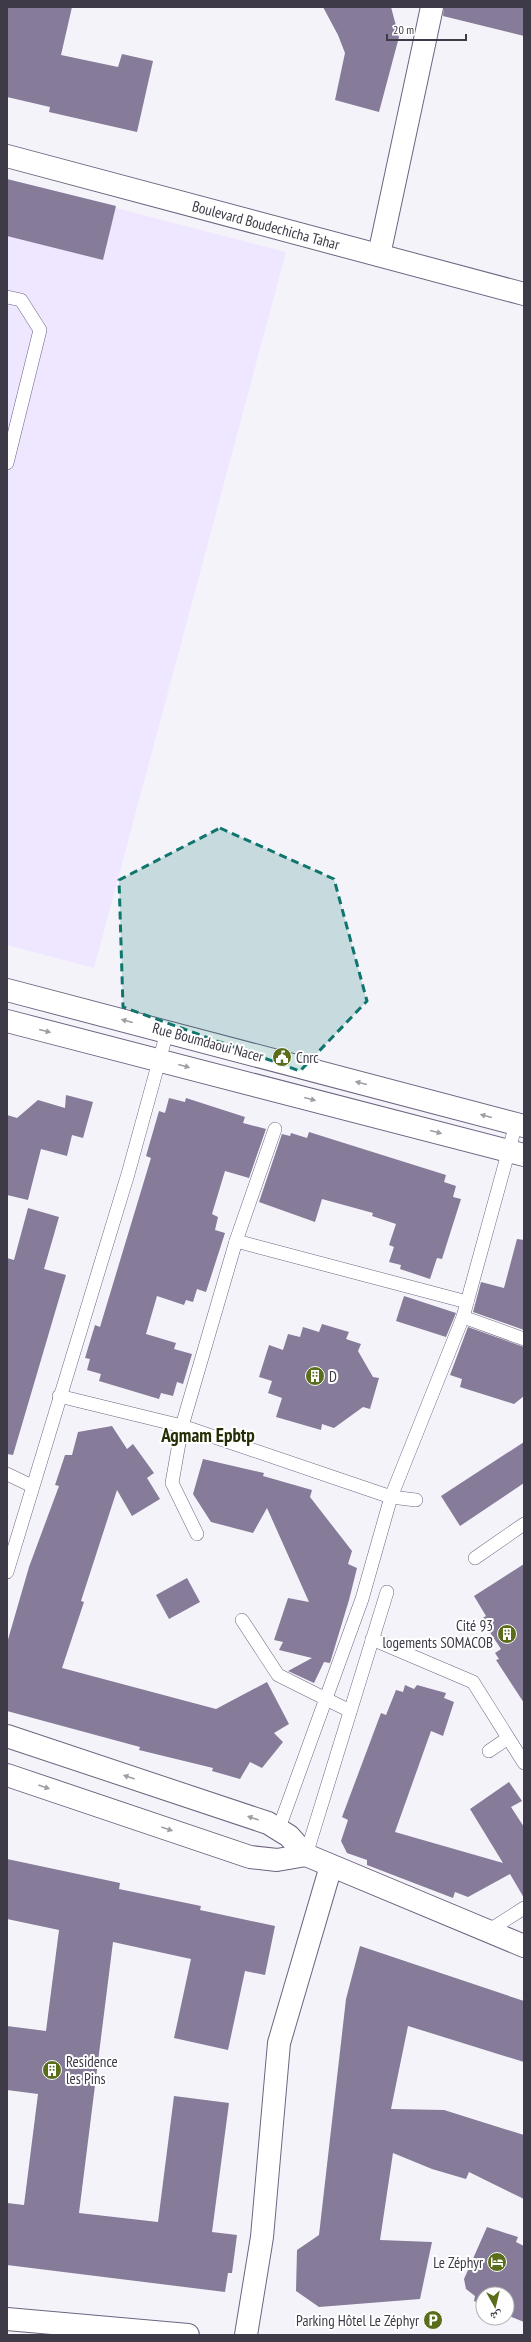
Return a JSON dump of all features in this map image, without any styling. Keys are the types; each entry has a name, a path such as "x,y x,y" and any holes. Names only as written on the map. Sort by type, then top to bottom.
{"street":[{"path":"379,256 432,7"},
{"name":"Boulevard Boudechicha Tahar","path":"7,156 524,294"},
{"name":"Rue Boumdaoui Nacer","path":"7,990 520,1125"},
{"name":"Rue Boumdaoui Nacer","path":"7,1021 516,1153"},
{"path":"7,1736 279,1828 289,1836 306,1856 524,1946"},
{"path":"7,1775 250,1857 277,1860 306,1856"},
{"path":"246,2335 262,2238 279,2043 330,1866"},
{"path":"7,2319 188,2335"}],"lane":[{"path":"7,297 21,300 40,330 7,463"},
{"path":"7,1572 59,1396 128,1174 167,1032"},
{"path":"279,1828 362,1600 391,1497 463,1317 516,1153 520,1125"},
{"path":"197,1534 172,1483 182,1426 236,1241 275,1128"},
{"path":"236,1241 467,1302"},
{"path":"463,1317 524,1339"},
{"path":"59,1396 182,1426 391,1497 416,1500"},
{"path":"7,1474 32,1486"},
{"path":"475,1558 524,1524"},
{"path":"306,1856 387,1592"},
{"path":"242,1620 278,1675 350,1711"},
{"path":"372,1639 473,1682 524,1763"},
{"path":"489,1751 508,1738"},
{"path":"488,1931 524,1908"}],"highlighted area":[{"path":"220,828 334,879 367,1001 300,1071 123,1007 119,880"}],"shaded area":[{"path":"7,180 286,252 94,968 7,945"}],"building":[{"path":"7,7 72,7 61,55 118,67 122,54 153,61 137,132 49,112 50,107 7,97"},
{"path":"323,7 391,7 399,37 379,112 335,100 345,53 338,35"},
{"path":"444,7 524,7 524,36 443,16"},
{"path":"7,179 116,206 103,260 7,236"},
{"path":"66,1095 93,1102 83,1138 72,1135 67,1156 41,1149 28,1200 7,1195 7,1115 17,1118 38,1100 65,1108"},
{"path":"169,1098 185,1102 186,1098 245,1117 243,1123 266,1129 249,1178 225,1171 212,1214 218,1217 215,1230 225,1233 206,1292 197,1289 193,1302 186,1300 184,1305 157,1296 146,1334 176,1343 174,1349 192,1354 183,1384 177,1382 173,1396 161,1393 159,1399 99,1381 101,1374 87,1370 90,1359 85,1358 95,1325 100,1327 151,1158 146,1156 159,1111 165,1113"},
{"path":"309,1132 446,1175 444,1182 456,1186 453,1197 461,1199 442,1259 437,1258 430,1279 400,1269 401,1265 389,1262 394,1247 389,1245 396,1224 372,1216 373,1213 322,1199 315,1222 259,1202 282,1134 290,1136 291,1133 307,1138"},
{"path":"28,1208 59,1217 44,1269 66,1275 13,1455 7,1454 7,1258 14,1260"},
{"path":"517,1239 524,1240 524,1330 473,1312 481,1282 504,1288"},
{"path":"404,1296 456,1313 446,1337 396,1321"},
{"name":"D","path":"322,1324 349,1332 346,1339 361,1344 358,1351 373,1377 379,1378 370,1409 363,1407 334,1428 322,1424 321,1430 276,1417 282,1398 268,1393 272,1381 259,1377 269,1345 283,1350 288,1334 300,1337 303,1327 319,1332"},
{"path":"468,1327 524,1347 524,1396 514,1404 460,1387 462,1379 450,1375"},
{"path":"112,1426 127,1449 133,1444 154,1473 147,1478 160,1499 132,1516 117,1490 81,1601 84,1602 62,1668 216,1709 267,1682 289,1724 274,1733 283,1742 262,1768 250,1762 240,1779 212,1771 213,1768 139,1750 140,1747 7,1711 7,1643 29,1567 59,1486 55,1485 65,1455 72,1455 78,1432"},
{"path":"524,1442 524,1483 460,1526 441,1496"},
{"path":"203,1459 264,1473 263,1476 312,1490 310,1497 352,1551 348,1564 357,1568 349,1600 330,1663 324,1662 314,1683 288,1671 312,1658 279,1650 283,1642 274,1640 288,1598 309,1602 267,1508 253,1533 211,1522 193,1494"},
{"name":"Cité 93 logements SOMACOB","path":"524,1564 524,1703 496,1660 499,1659 495,1653 501,1649 481,1619 486,1616 474,1596"},
{"path":"187,1578 200,1602 169,1619 156,1595"},
{"path":"405,1685 414,1689 417,1685 446,1693 444,1698 454,1702 443,1736 431,1731 395,1832 503,1863 470,1809 509,1782 522,1801 511,1807 524,1827 524,1898 510,1874 468,1897 455,1892 453,1898 367,1865 367,1860 347,1853 341,1841 348,1820 342,1817 381,1713 386,1715 396,1690 403,1692"},
{"name":"Residence les Pins","path":"7,1859 120,1883 119,1889 201,1906 200,1910 275,1926 265,1975 245,1971 228,2050 174,2038 191,1959 113,1942 79,2213 158,2222 174,2096 229,2103 212,2232 237,2235 232,2273 228,2273 225,2292 7,2265 7,2203 24,2205 38,2094 7,2090 7,2026 46,2031 59,1930 7,1919"},
{"path":"360,1946 524,2001 524,2062 408,2026 391,2109 444,2110 524,2135 524,2199 469,2172 466,2179 432,2169 393,2153 380,2240 432,2242 420,2299 319,2307 296,2291 297,2250 319,2235 346,1999"},
{"name":"Le Zéphyr","path":"487,2227 518,2237 516,2242 524,2246 524,2322 515,2318 515,2286 475,2286 475,2296 466,2289 464,2279"}],"place":[{"name":"Cnrc","path":"282,1057"},
{"name":"D","path":"315,1376"},
{"name":"Cité 93 logements SOMACOB","path":"507,1634"},
{"name":"Residence les Pins","path":"52,2070"},
{"name":"Le Zéphyr","path":"497,2262"},
{"name":"Parking Hôtel Le Zéphyr","path":"433,2320"}],"district":[{"name":"Agmam Epbtp","path":"208,1435"}]}
